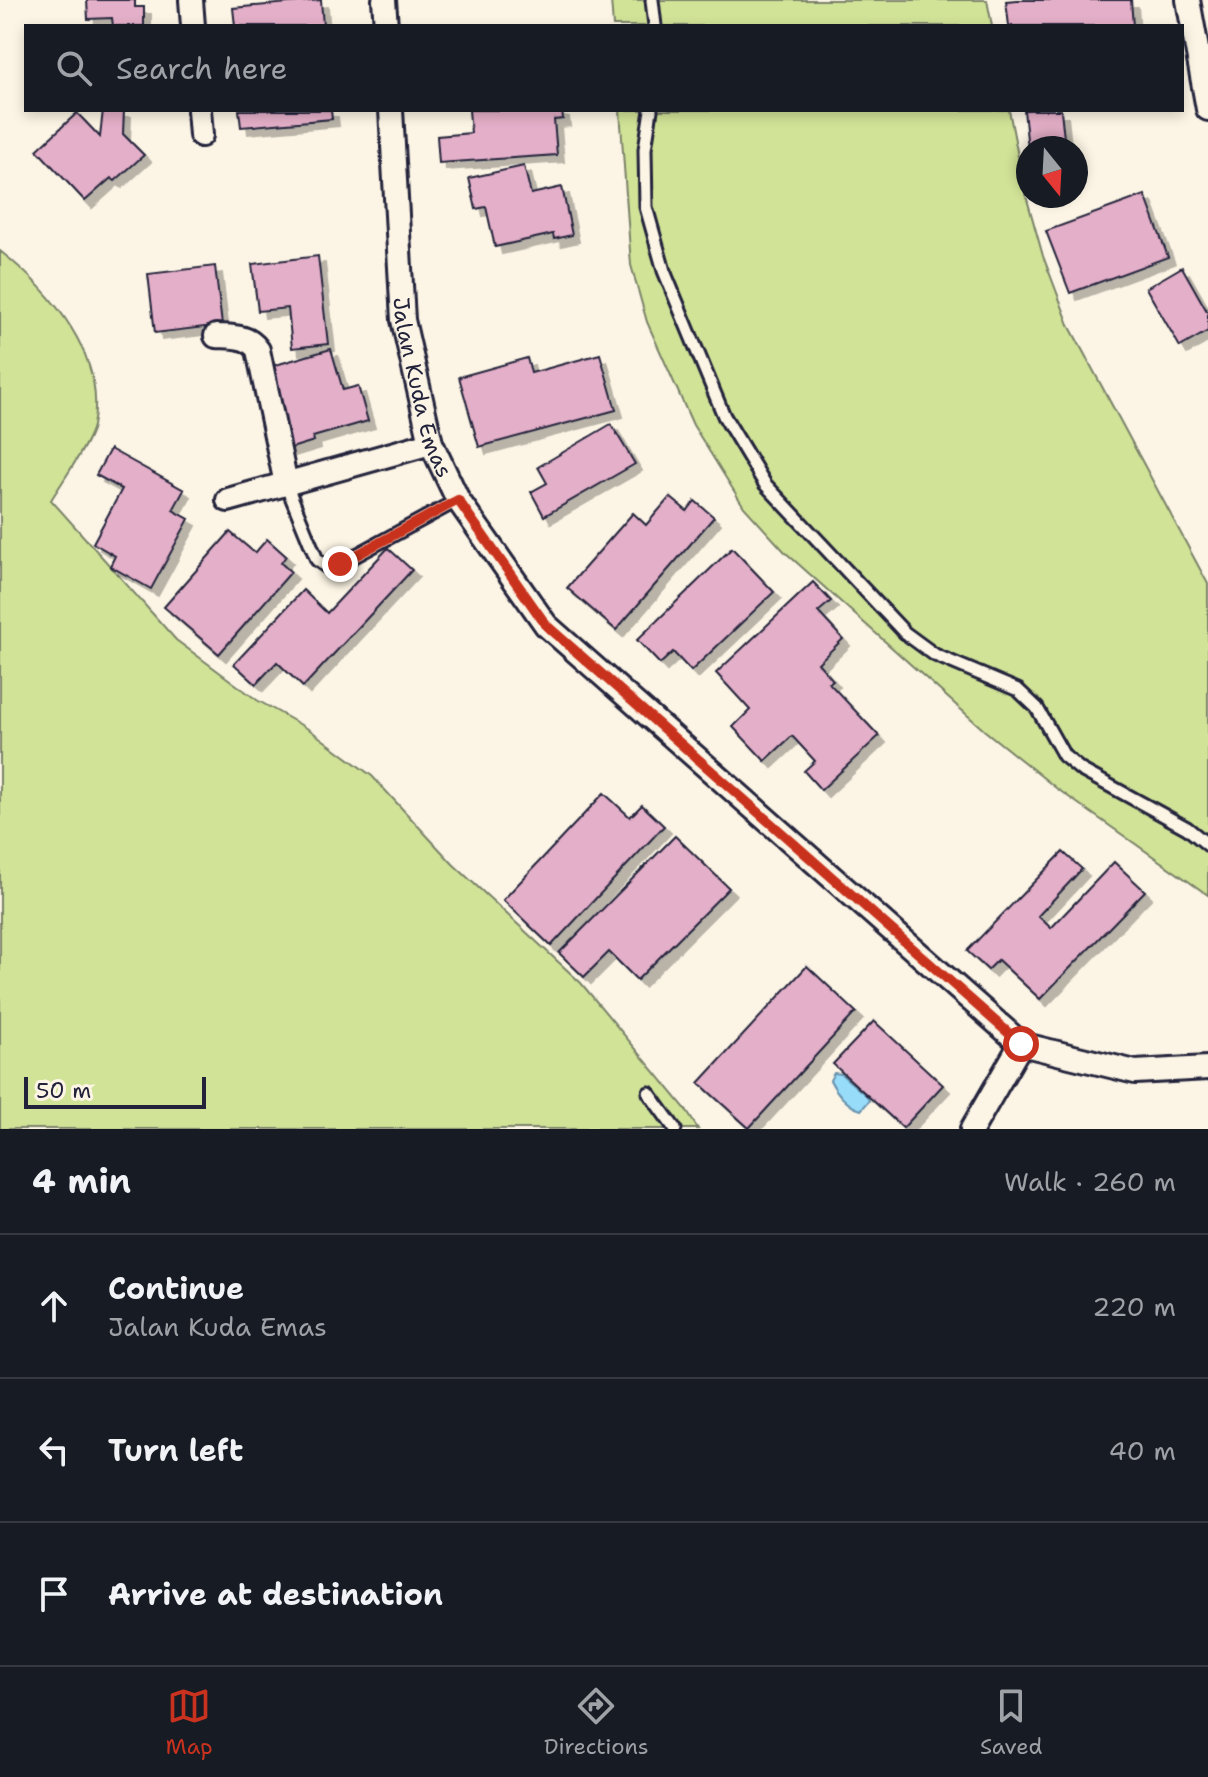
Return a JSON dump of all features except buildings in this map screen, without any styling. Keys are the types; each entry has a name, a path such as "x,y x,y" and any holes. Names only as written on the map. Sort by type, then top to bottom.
{"street":[{"path":"191,0 193,24"},
{"path":"384,0 386,24"},
{"path":"1188,0 1208,109"},
{"path":"199,112 201,135"},
{"name":"Jalan Kuda Emas","path":"391,112 403,320 431,443 458,500 546,625 1021,1044 1135,1072 1208,1068"},
{"path":"216,336 241,337 253,342 258,350 286,484"},
{"path":"228,500 431,443"},
{"path":"972,1129 1021,1044"}],"lane":[{"path":"652,0 655,24"},
{"path":"651,112 645,149 646,207 664,271 724,416 765,484 905,633 935,655 1018,690 1037,708 1064,756 1081,770 1187,828 1208,845"},
{"path":"286,484 317,560 327,567 340,564 458,500"},
{"path":"649,1093 675,1129"}],"green space":[{"path":"611,0 987,0 992,24 613,24"},
{"path":"620,112 1009,112 1016,146 1016,208 1030,208 1043,256 1070,327 1208,584 1208,895 1056,788 985,731 785,552 744,507 693,425 647,322 631,265"},
{"path":"0,251 56,305 83,350 92,375 95,400 93,426 81,453 51,500 176,640 257,700 310,730 372,776 453,864 581,983 684,1107 698,1129 0,1129"}],"water":[{"path":"834,1073 841,1074 867,1096 869,1101 861,1110 847,1102 835,1089 830,1080"}],"route":[{"path":"340,564 458,500 546,625 1021,1044"}]}
